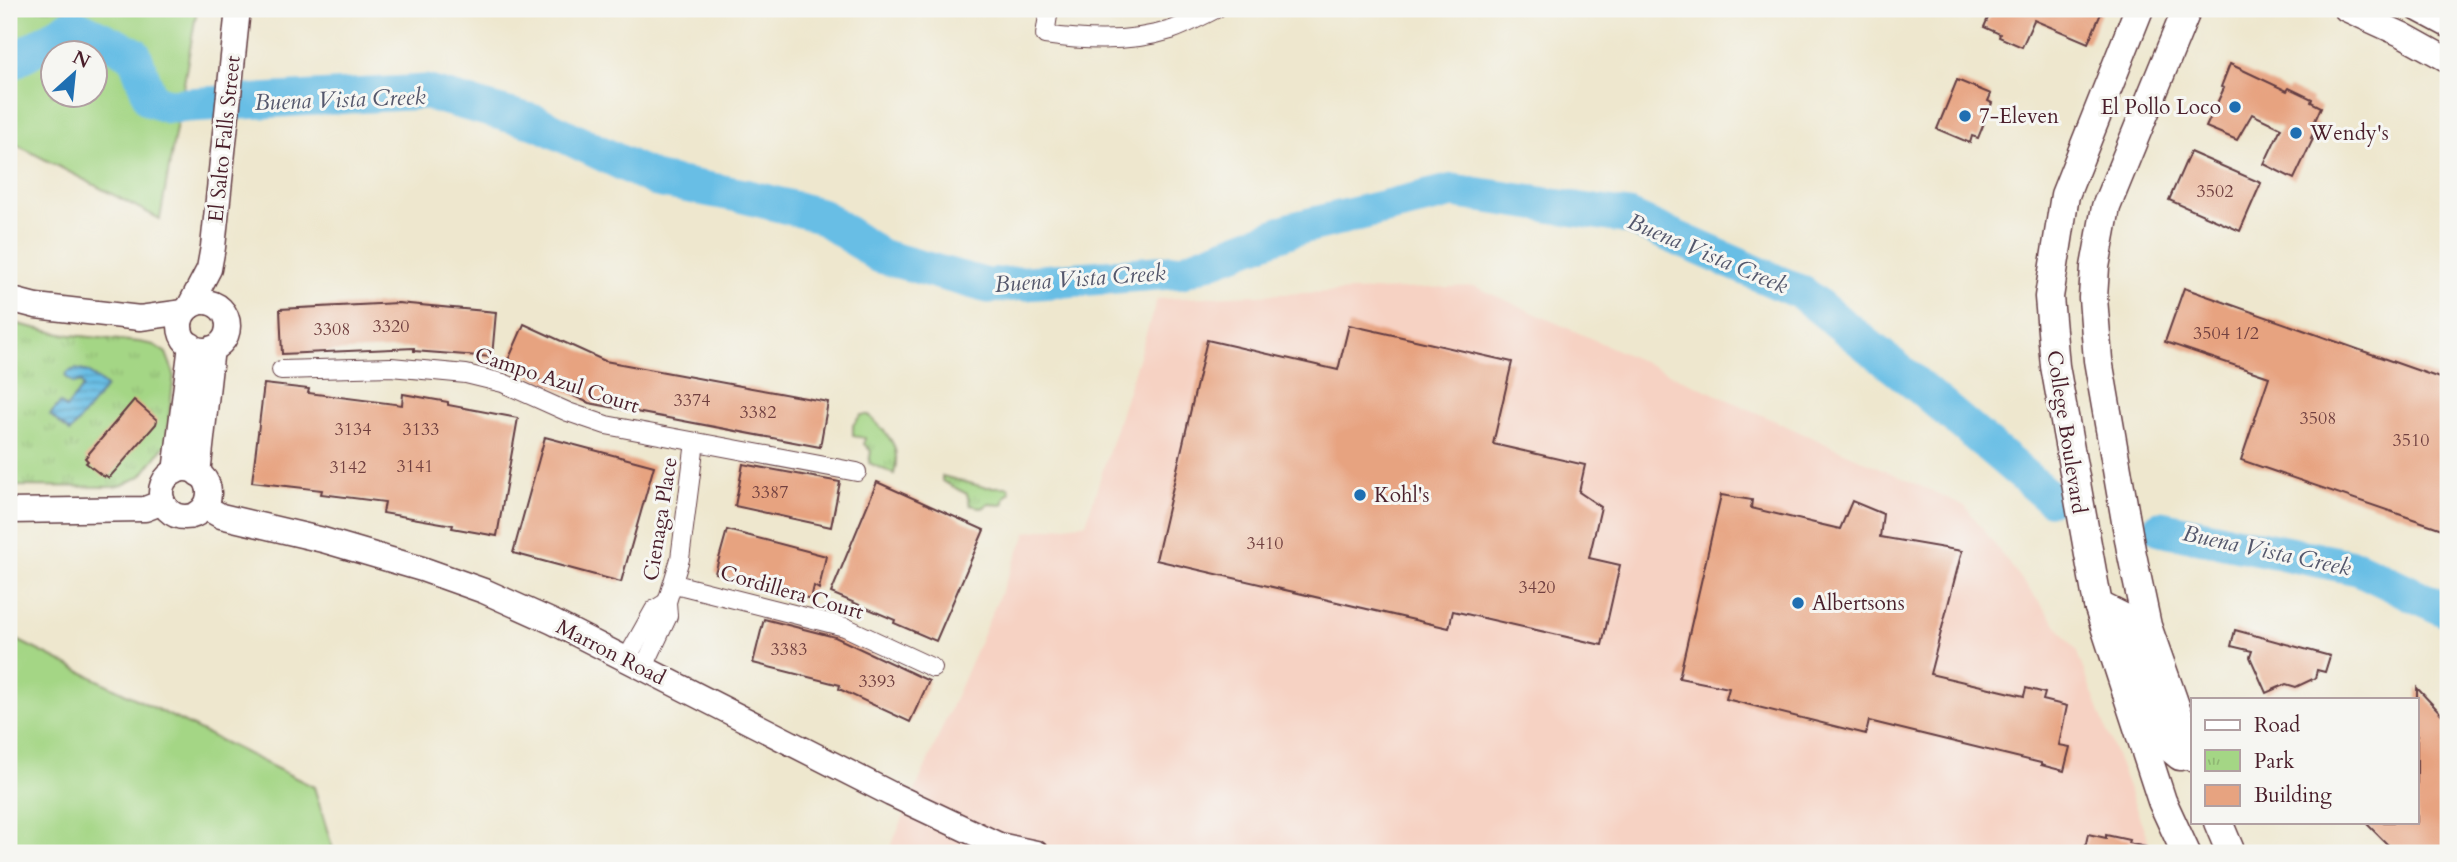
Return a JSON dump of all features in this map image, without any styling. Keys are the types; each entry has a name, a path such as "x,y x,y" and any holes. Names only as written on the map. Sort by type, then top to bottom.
{"main road":[{"name":"College Boulevard","path":"2139,9 2065,195 2049,297 2054,352 2098,605 2162,801 2186,853"},
{"name":"College Boulevard","path":"2187,9 2106,207 2095,267 2093,298 2098,360 2147,625 2191,752"},
{"path":"2080,154 2099,177 2106,207"},
{"path":"2060,218 2072,226 2085,264 2095,267"},
{"path":"2098,605 2124,618 2169,747 2181,756 2191,755"},
{"path":"2219,824 2231,853"}],"street":[{"name":"El Salto Falls Street","path":"186,473 192,330 211,258 238,9"},
{"path":"1049,9 1045,35 1079,40 1129,38 1171,30 1216,9"},
{"path":"2346,9 2403,35 2448,60"},
{"path":"2418,9 2448,25"},
{"name":"El Salto Falls Street","path":"192,330 223,340 228,327 225,314 218,307 211,258"},
{"path":"9,299 36,306 140,318 192,330 202,302 218,307"},
{"name":"Campo Azul Court","path":"281,370 325,373 391,367 503,383 568,412 606,425 857,472"},
{"name":"Cienaga Place","path":"635,664 668,616 667,602 675,584 680,559 695,442"},
{"path":"186,473 204,479 209,493 205,507 186,517 172,513 163,502 161,492 163,484 186,473"},
{"path":"9,511 145,509 163,502"},
{"name":"Marron Road","path":"205,507 221,516 335,543 484,591 553,622 1005,849 1036,853"},
{"name":"Cordillera Court","path":"675,584 845,627 933,667"}],"shaded area":[{"path":"1474,286 1965,506 2076,650 2153,853 888,853 1027,532 1086,523 1157,299"}],"green space":[{"path":"9,9 197,9 160,219 9,141"},
{"path":"9,322 61,334 139,342 154,345 166,353 174,374 166,444 141,476 114,487 9,486"},
{"path":"861,415 869,415 891,441 896,455 894,474 869,463 871,451 864,444 865,438 853,436 853,425"},
{"path":"942,476 984,487 1008,487 1010,492 1003,505 988,504 983,508 970,505 967,494 942,481"},
{"path":"9,636 314,787 334,853 9,853"}],"water":[{"path":"76,369 88,372 106,387 70,432 50,415 60,403 66,408 83,387 81,382 74,384 65,376"}],"building":[{"path":"1992,9 2103,9 2088,43 2034,20 2022,47 1984,27"},
{"path":"2230,64 2287,91 2289,88 2312,99 2311,102 2321,107 2314,123 2318,124 2311,138 2313,139 2294,179 2264,164 2281,128 2252,114 2237,140 2206,127 2224,88 2221,87"},
{"name":"7-Eleven","path":"1957,80 1991,94 1988,101 1992,103 1978,138 1972,136 1970,143 1937,129"},
{"path":"2190,152 2261,183 2240,231 2169,200"},
{"path":"2184,288 2448,381 2448,531 2241,460 2269,377 2165,342"},
{"path":"398,303 496,312 492,357 414,351 414,348 282,354 280,309"},
{"path":"524,324 605,361 828,402 820,447 589,403 506,365"},
{"path":"1349,325 1512,362 1493,444 1585,465 1579,492 1601,507 1589,558 1620,565 1602,645 1453,611 1449,628 1156,560 1207,340 1338,370"},
{"path":"264,384 309,389 308,393 402,405 403,394 518,418 497,536 383,513 385,502 321,494 322,490 252,482"},
{"path":"134,400 157,420 156,424 109,478 105,475 104,477 86,463 88,461 85,458"},
{"path":"545,437 654,466 621,582 513,553"},
{"path":"743,464 840,482 831,527 735,506"},
{"path":"877,482 984,530 936,641 831,593"},
{"path":"1721,495 1752,500 1751,508 1840,529 1852,501 1883,514 1880,537 1962,551 1930,674 2024,696 2026,688 2045,693 2043,700 2067,706 2059,745 2070,747 2064,771 1869,721 1866,734 1726,699 1729,688 1679,678"},
{"path":"727,530 826,556 819,589 814,586 811,599 715,573"},
{"path":"764,619 835,637 929,681 910,722 839,689 840,685 753,663"},
{"path":"2235,630 2330,656 2325,672 2317,670 2315,678 2296,687 2286,684 2266,693 2250,657 2252,651 2231,646"},
{"path":"2417,688 2448,721 2448,853 2396,853 2367,824 2418,824"},
{"path":"2088,834 2129,840 2128,843 2146,847 2145,853 2084,853"}],"waterway":[{"name":"Buena Vista Creek","path":"9,64 73,25 134,54 151,100 168,106 425,92 538,123 657,180 744,196 820,215 880,256 988,286 1182,271 1293,229 1453,191 1629,217 1802,293 1916,384 2050,498"},
{"name":"Buena Vista Creek","path":"2160,528 2358,568 2448,611"}],"place":[{"name":"El Pollo Loco","path":"2235,107"},
{"name":"7-Eleven","path":"1965,116"},
{"name":"Wendy's","path":"2296,133"},
{"name":"Kohl's","path":"1360,495"},
{"name":"Albertsons","path":"1798,603"}]}
